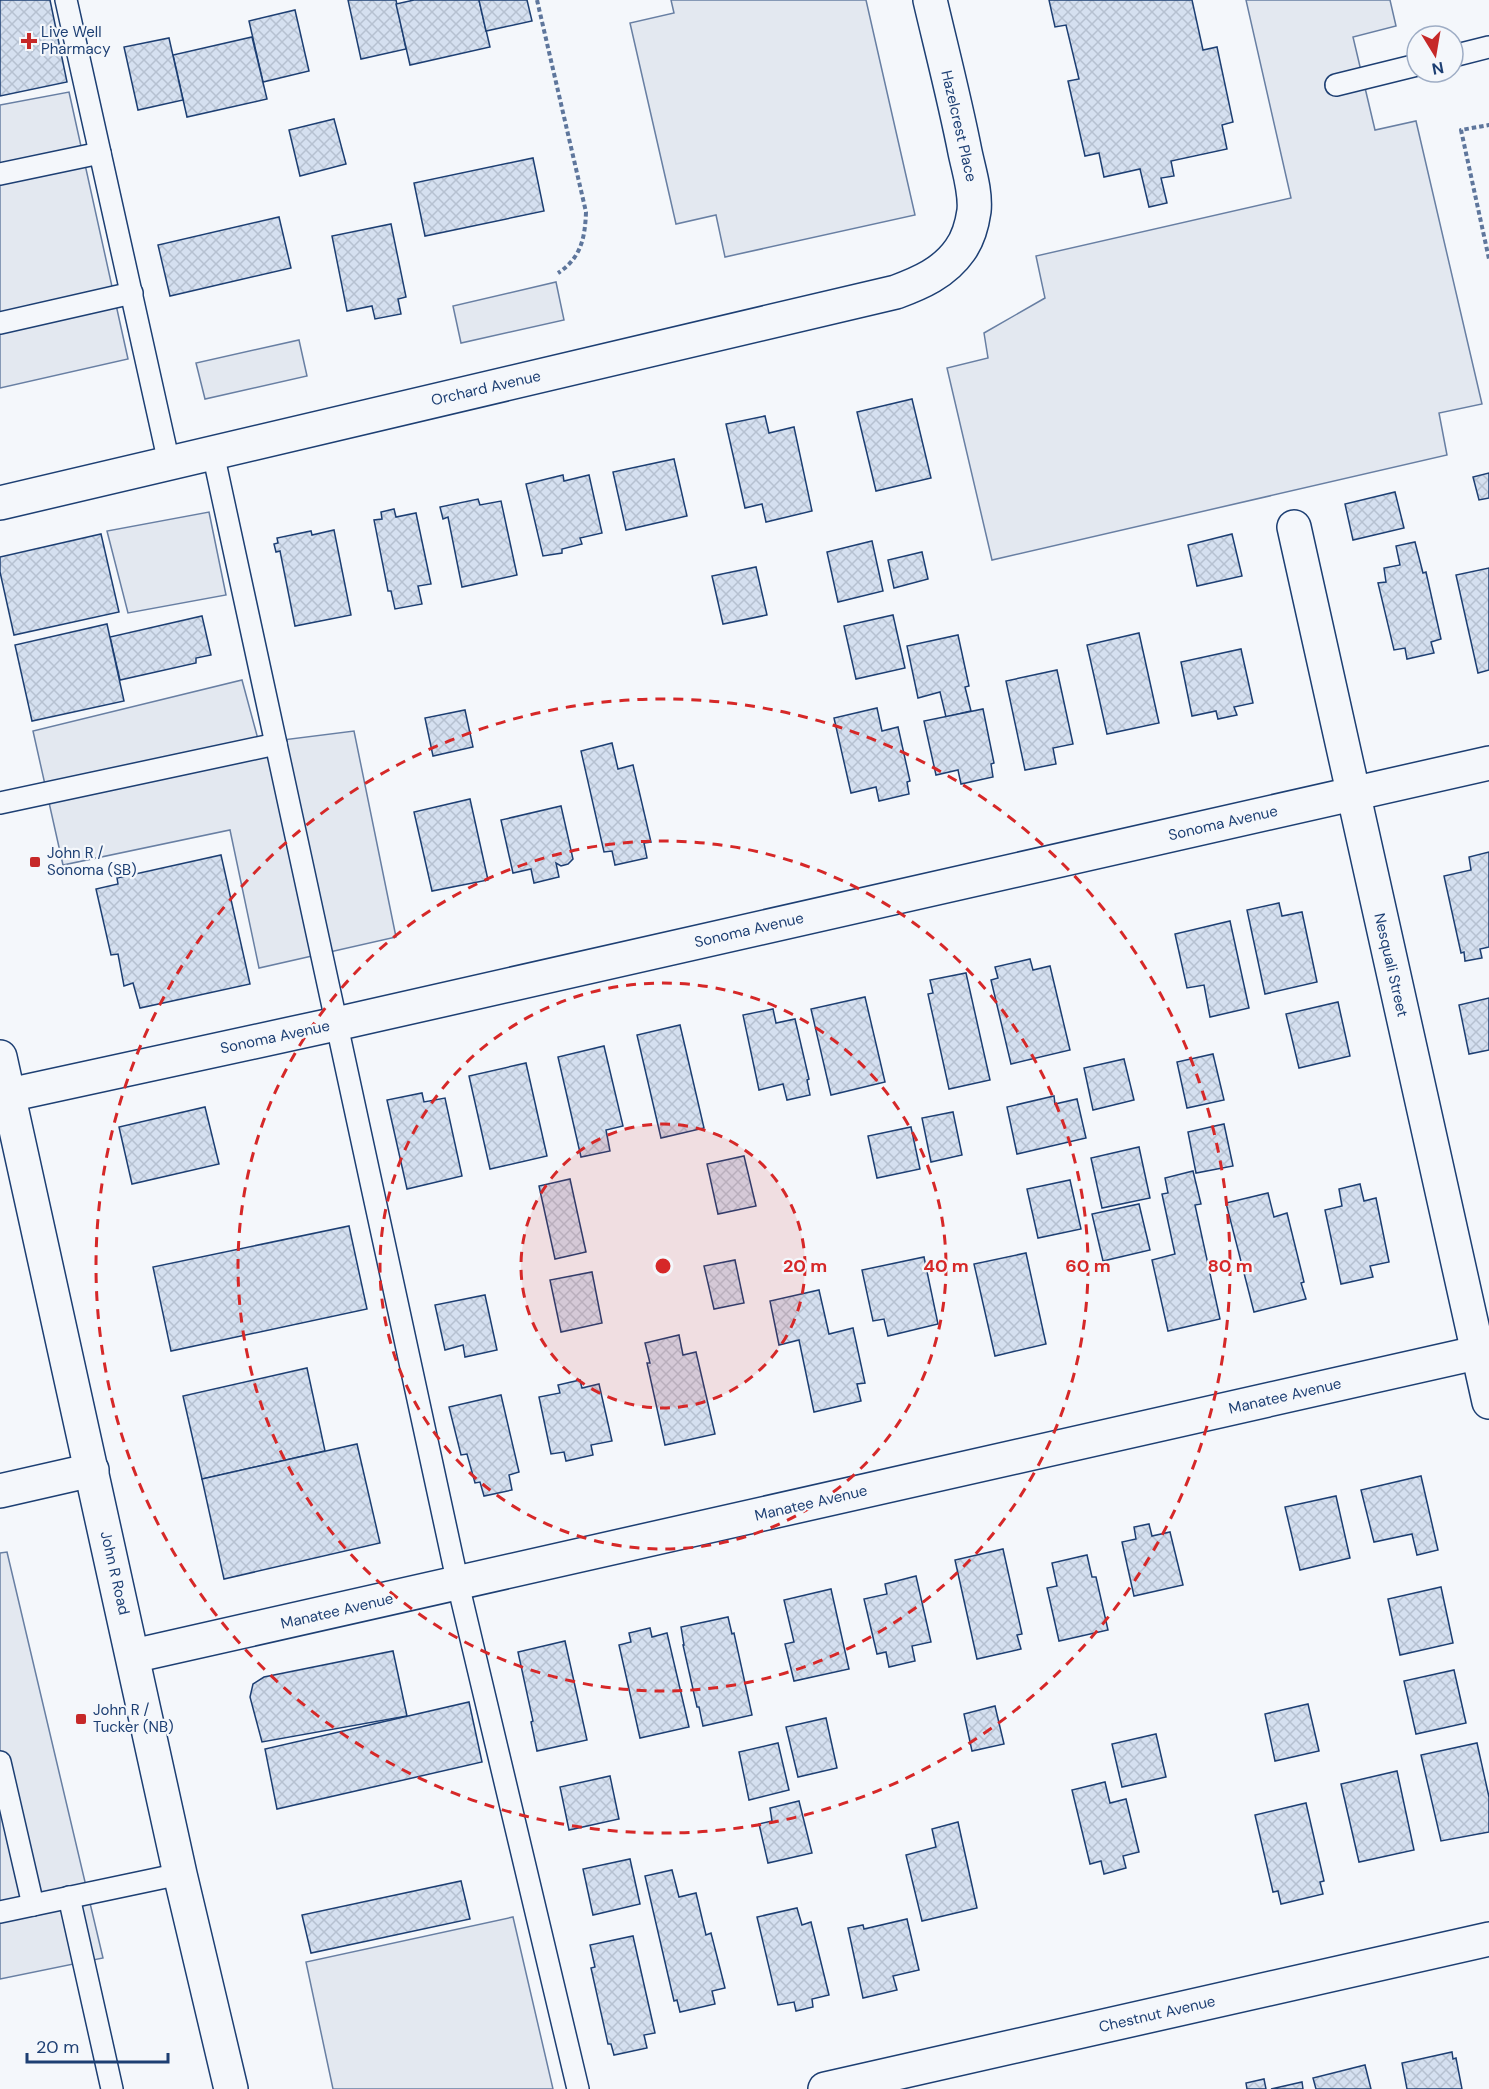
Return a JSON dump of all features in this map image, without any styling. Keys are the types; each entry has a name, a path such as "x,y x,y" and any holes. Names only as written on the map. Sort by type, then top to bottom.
{"street":[{"name":"Hazelcrest Place","path":"930,0 972,186 974,210 969,232 960,250"},
{"name":"Orchard Avenue","path":"0,503 896,292 923,282 944,268 960,250"},
{"name":"Nesquali Street","path":"1294,527 1353,795 1484,1351 1489,1402"},
{"name":"Sonoma Avenue","path":"9,1095 336,1024 1489,763"},
{"name":"John R Road","path":"0,1057 180,1874 231,2089"},
{"name":"Manatee Avenue","path":"133,1656 1484,1351"},
{"path":"0,1491 92,1470"},
{"name":"Chestnut Avenue","path":"825,2089 1489,1939"}],"lane":[{"path":"66,0 170,463"},
{"path":"1465,53 1489,47"},
{"path":"1336,85 1405,68"},
{"path":"0,174 100,153"},
{"path":"0,323 132,293"},
{"path":"213,453 458,1584 578,2089"},
{"path":"0,803 276,744"},
{"path":"0,1762 33,1905"},
{"path":"0,1912 180,1874"},
{"path":"69,1897 112,2089"}],"path":[{"path":"537,0 586,212 585,232 579,254 558,273"},
{"path":"1489,127 1489,125 1461,130 1489,258"}],"shaded area":[{"path":"671,0 866,0 915,215 725,257 716,215 676,224 630,23 674,13"},
{"path":"1246,0 1390,0 1396,26 1353,37 1375,130 1416,121 1482,404 1439,413 1447,455 992,560 947,368 988,358 984,333 1045,298 1036,256 1291,198"},
{"path":"69,92 128,359 0,388 0,105"},
{"path":"556,282 564,320 461,343 453,306"},
{"path":"299,340 307,376 205,399 196,363"},
{"path":"209,512 226,595 128,613 107,531"},
{"path":"242,680 259,743 354,731 396,937 259,968 230,830 63,865 33,731"},
{"path":"7,1552 103,1958 0,1979 0,1553"},
{"path":"513,1917 553,2089 333,2089 306,1962"}],"building":[{"name":"Live Well Pharmacy","path":"0,0 50,0 67,82 0,96"},
{"path":"348,0 396,0 406,49 361,59"},
{"path":"414,0 479,0 490,47 410,65 396,4"},
{"path":"479,0 527,0 532,21 486,31"},
{"path":"1049,0 1192,0 1203,50 1217,47 1233,122 1222,125 1227,149 1171,161 1174,176 1161,178 1167,203 1149,207 1140,169 1104,177 1099,153 1085,156 1068,81 1079,79 1066,25 1055,27"},
{"path":"295,10 309,71 263,82 249,21"},
{"path":"252,37 267,99 187,117 173,55"},
{"path":"169,38 183,100 138,110 124,47"},
{"path":"334,119 346,164 300,176 289,130"},
{"path":"533,158 544,211 425,236 414,183"},
{"path":"279,217 291,268 170,296 158,245"},
{"path":"391,224 406,297 398,299 401,314 375,319 372,306 347,311 332,236"},
{"path":"912,399 931,478 876,491 857,412"},
{"path":"765,416 769,433 794,427 812,511 766,522 762,504 745,508 726,424"},
{"path":"674,459 687,516 626,530 613,472"},
{"path":"1489,473 1489,498 1479,500 1473,477"},
{"path":"563,475 564,481 589,475 602,533 580,538 582,544 562,549 562,553 543,556 526,484"},
{"path":"1395,492 1404,528 1353,540 1345,504"},
{"path":"478,499 480,505 501,501 517,575 462,587 448,517 443,519 440,507"},
{"path":"394,509 396,517 416,513 431,584 418,586 422,604 395,609 391,591 388,591 374,520 382,519 381,512"},
{"path":"334,530 351,615 295,626 280,551 276,552 274,544 278,543 277,538 311,531 312,535"},
{"path":"101,534 119,612 14,635 0,572 0,557"},
{"path":"1232,534 1242,576 1197,586 1188,545"},
{"path":"872,541 883,591 838,602 827,552"},
{"path":"1415,542 1423,573 1426,572 1441,639 1431,642 1434,653 1407,659 1405,648 1394,650 1378,583 1386,582 1384,568 1400,565 1396,546"},
{"path":"922,552 928,579 894,588 888,560"},
{"path":"756,567 767,615 723,624 712,576"},
{"path":"1489,568 1489,670 1478,673 1456,575"},
{"path":"893,615 905,668 856,679 844,626"},
{"path":"202,616 211,655 196,658 196,663 120,680 110,637"},
{"path":"107,624 124,701 32,721 15,645"},
{"path":"1139,633 1159,723 1107,734 1087,645"},
{"path":"958,635 969,686 965,687 971,711 946,717 940,692 918,698 907,646"},
{"path":"1241,649 1253,703 1234,707 1237,715 1218,719 1216,711 1192,716 1181,662"},
{"path":"1057,670 1073,744 1053,748 1056,764 1025,770 1006,681"},
{"path":"877,708 882,731 898,727 910,781 907,782 909,794 879,801 876,787 851,793 834,718"},
{"path":"983,709 994,763 991,764 993,777 961,784 958,770 936,775 924,721"},
{"path":"465,710 473,747 433,756 425,718"},
{"path":"612,743 618,769 633,765 651,842 644,843 647,858 615,865 612,851 604,852 581,751"},
{"path":"470,799 488,880 432,891 414,812"},
{"path":"561,806 573,859 561,866 556,863 559,877 534,883 531,869 513,873 501,820"},
{"path":"1489,852 1489,947 1480,949 1482,958 1465,961 1464,952 1461,953 1444,876 1471,870 1469,857"},
{"path":"221,855 250,984 140,1008 133,983 124,986 118,954 111,955 96,889 118,884 117,878"},
{"path":"1279,903 1282,916 1302,912 1317,982 1265,994 1247,910"},
{"path":"1230,921 1249,1008 1210,1017 1204,985 1187,988 1175,934"},
{"path":"1030,959 1033,970 1050,966 1070,1050 1011,1064 991,980 998,978 995,967"},
{"path":"966,973 990,1080 949,1089 928,994 933,993 930,980"},
{"path":"865,997 885,1082 831,1095 811,1009"},
{"path":"1489,998 1489,1050 1469,1054 1459,1005"},
{"path":"1338,1002 1350,1056 1299,1068 1286,1014"},
{"path":"773,1009 776,1023 795,1019 809,1079 807,1080 810,1095 787,1100 783,1084 759,1090 743,1015"},
{"path":"680,1025 704,1128 661,1138 637,1035"},
{"path":"604,1046 623,1126 606,1130 610,1151 581,1157 558,1057"},
{"path":"1213,1054 1224,1100 1187,1108 1177,1062"},
{"path":"1124,1059 1134,1100 1093,1110 1084,1068"},
{"path":"526,1063 547,1156 490,1169 469,1076"},
{"path":"422,1093 424,1102 445,1098 462,1176 407,1189 387,1100"},
{"path":"1054,1096 1055,1104 1077,1099 1086,1138 1017,1154 1007,1107"},
{"path":"205,1107 219,1164 132,1184 119,1127"},
{"path":"953,1112 962,1155 931,1162 922,1118"},
{"path":"1224,1124 1233,1166 1196,1173 1188,1132"},
{"path":"911,1127 920,1169 877,1178 868,1136"},
{"path":"1139,1147 1150,1198 1102,1208 1091,1158"},
{"path":"744,1156 756,1206 718,1214 707,1164"},
{"path":"1193,1171 1201,1204 1195,1205 1220,1319 1168,1331 1152,1260 1175,1254 1162,1194 1168,1193 1165,1178"},
{"path":"570,1179 586,1252 555,1259 539,1186"},
{"path":"1070,1180 1081,1229 1038,1238 1027,1189"},
{"path":"1360,1184 1364,1201 1376,1198 1389,1262 1370,1266 1373,1277 1341,1284 1325,1210 1342,1206 1339,1189"},
{"path":"1268,1193 1274,1217 1287,1213 1306,1299 1254,1312 1226,1203"},
{"path":"1139,1204 1150,1250 1103,1261 1092,1214"},
{"path":"349,1226 367,1309 171,1351 153,1267"},
{"path":"1026,1253 1046,1344 995,1356 974,1264"},
{"path":"924,1257 938,1324 888,1336 884,1319 873,1321 862,1270"},
{"path":"735,1260 744,1303 714,1309 704,1266"},
{"path":"592,1272 602,1323 561,1332 550,1280"},
{"path":"819,1290 829,1334 853,1328 865,1383 857,1384 861,1401 814,1412 799,1340 779,1345 770,1301"},
{"path":"485,1295 497,1350 465,1357 463,1345 445,1350 435,1305"},
{"path":"679,1335 683,1355 696,1352 715,1434 665,1445 647,1363 650,1363 645,1343"},
{"path":"307,1368 325,1451 202,1479 183,1396"},
{"path":"580,1380 582,1388 599,1384 612,1441 591,1445 593,1455 566,1461 564,1452 551,1454 539,1397 560,1393 558,1385"},
{"path":"501,1395 519,1472 509,1475 512,1490 484,1496 480,1482 475,1483 467,1454 461,1455 449,1407"},
{"path":"357,1444 380,1543 224,1579 202,1479"},
{"path":"1421,1476 1438,1550 1417,1555 1412,1534 1374,1542 1361,1490"},
{"path":"1336,1496 1350,1558 1300,1570 1285,1507"},
{"path":"1149,1524 1152,1536 1170,1532 1183,1585 1134,1596 1122,1542 1136,1539 1134,1527"},
{"path":"1003,1549 1022,1634 1017,1635 1021,1649 977,1659 955,1560"},
{"path":"1087,1555 1092,1577 1096,1577 1108,1630 1059,1641 1047,1588 1057,1586 1052,1563"},
{"path":"916,1576 931,1642 912,1646 915,1661 889,1667 886,1652 877,1654 864,1599 887,1594 885,1584"},
{"path":"1441,1587 1453,1643 1400,1655 1388,1599"},
{"path":"831,1589 849,1669 794,1681 785,1644 794,1642 784,1600"},
{"path":"728,1617 732,1634 734,1633 752,1715 703,1726 683,1645 681,1627"},
{"path":"650,1628 652,1637 667,1633 689,1727 640,1738 619,1645 631,1642 629,1633"},
{"path":"565,1641 587,1740 537,1751 518,1652"},
{"path":"393,1651 407,1716 262,1742 250,1697 253,1684 264,1677"},
{"path":"1454,1670 1466,1723 1416,1734 1404,1681"},
{"path":"469,1702 482,1762 277,1809 265,1749"},
{"path":"1308,1704 1319,1751 1275,1761 1265,1714"},
{"path":"995,1706 1004,1744 972,1751 964,1714"},
{"path":"826,1718 837,1768 798,1777 786,1727"},
{"path":"1156,1734 1166,1777 1122,1787 1112,1744"},
{"path":"778,1743 789,1790 749,1800 739,1752"},
{"path":"1477,1743 1489,1797 1489,1832 1441,1841 1421,1755"},
{"path":"1397,1771 1414,1850 1359,1862 1341,1784"},
{"path":"610,1776 619,1819 569,1830 560,1787"},
{"path":"1105,1782 1110,1803 1126,1799 1139,1852 1123,1856 1126,1868 1104,1874 1101,1861 1090,1864 1072,1790"},
{"path":"799,1801 812,1853 768,1863 759,1824 772,1821 770,1808"},
{"path":"1306,1803 1324,1881 1320,1882 1323,1894 1281,1904 1278,1891 1273,1892 1255,1815"},
{"path":"958,1822 977,1908 922,1921 906,1855 936,1847 932,1829"},
{"path":"630,1859 640,1904 593,1915 583,1869"},
{"path":"672,1870 679,1897 696,1893 706,1935 711,1933 725,1988 712,1991 715,2004 680,2012 677,2000 674,2001 645,1876"},
{"path":"461,1881 470,1919 311,1953 302,1915"},
{"path":"797,1908 802,1925 811,1922 829,1995 812,1999 813,2007 796,2011 794,2002 778,2005 757,1917"},
{"path":"907,1919 919,1970 893,1976 897,1990 863,1998 848,1928 863,1925 864,1929"},
{"path":"633,1936 655,2033 644,2035 647,2048 614,2055 611,2044 608,2044 591,1968 595,1967 590,1945"},
{"path":"1452,2052 1453,2059 1456,2058 1462,2089 1407,2089 1402,2063"},
{"path":"1365,2065 1371,2089 1316,2089 1313,2078"},
{"path":"1264,2079 1266,2089 1247,2089 1246,2083"},
{"path":"1302,2082 1303,2089 1271,2089"}],"place":[{"name":"Live Well Pharmacy","path":"29,41"},
{"name":"John R / Sonoma (SB)","path":"35,862"},
{"name":"John R / Tucker (NB)","path":"81,1719"}]}
